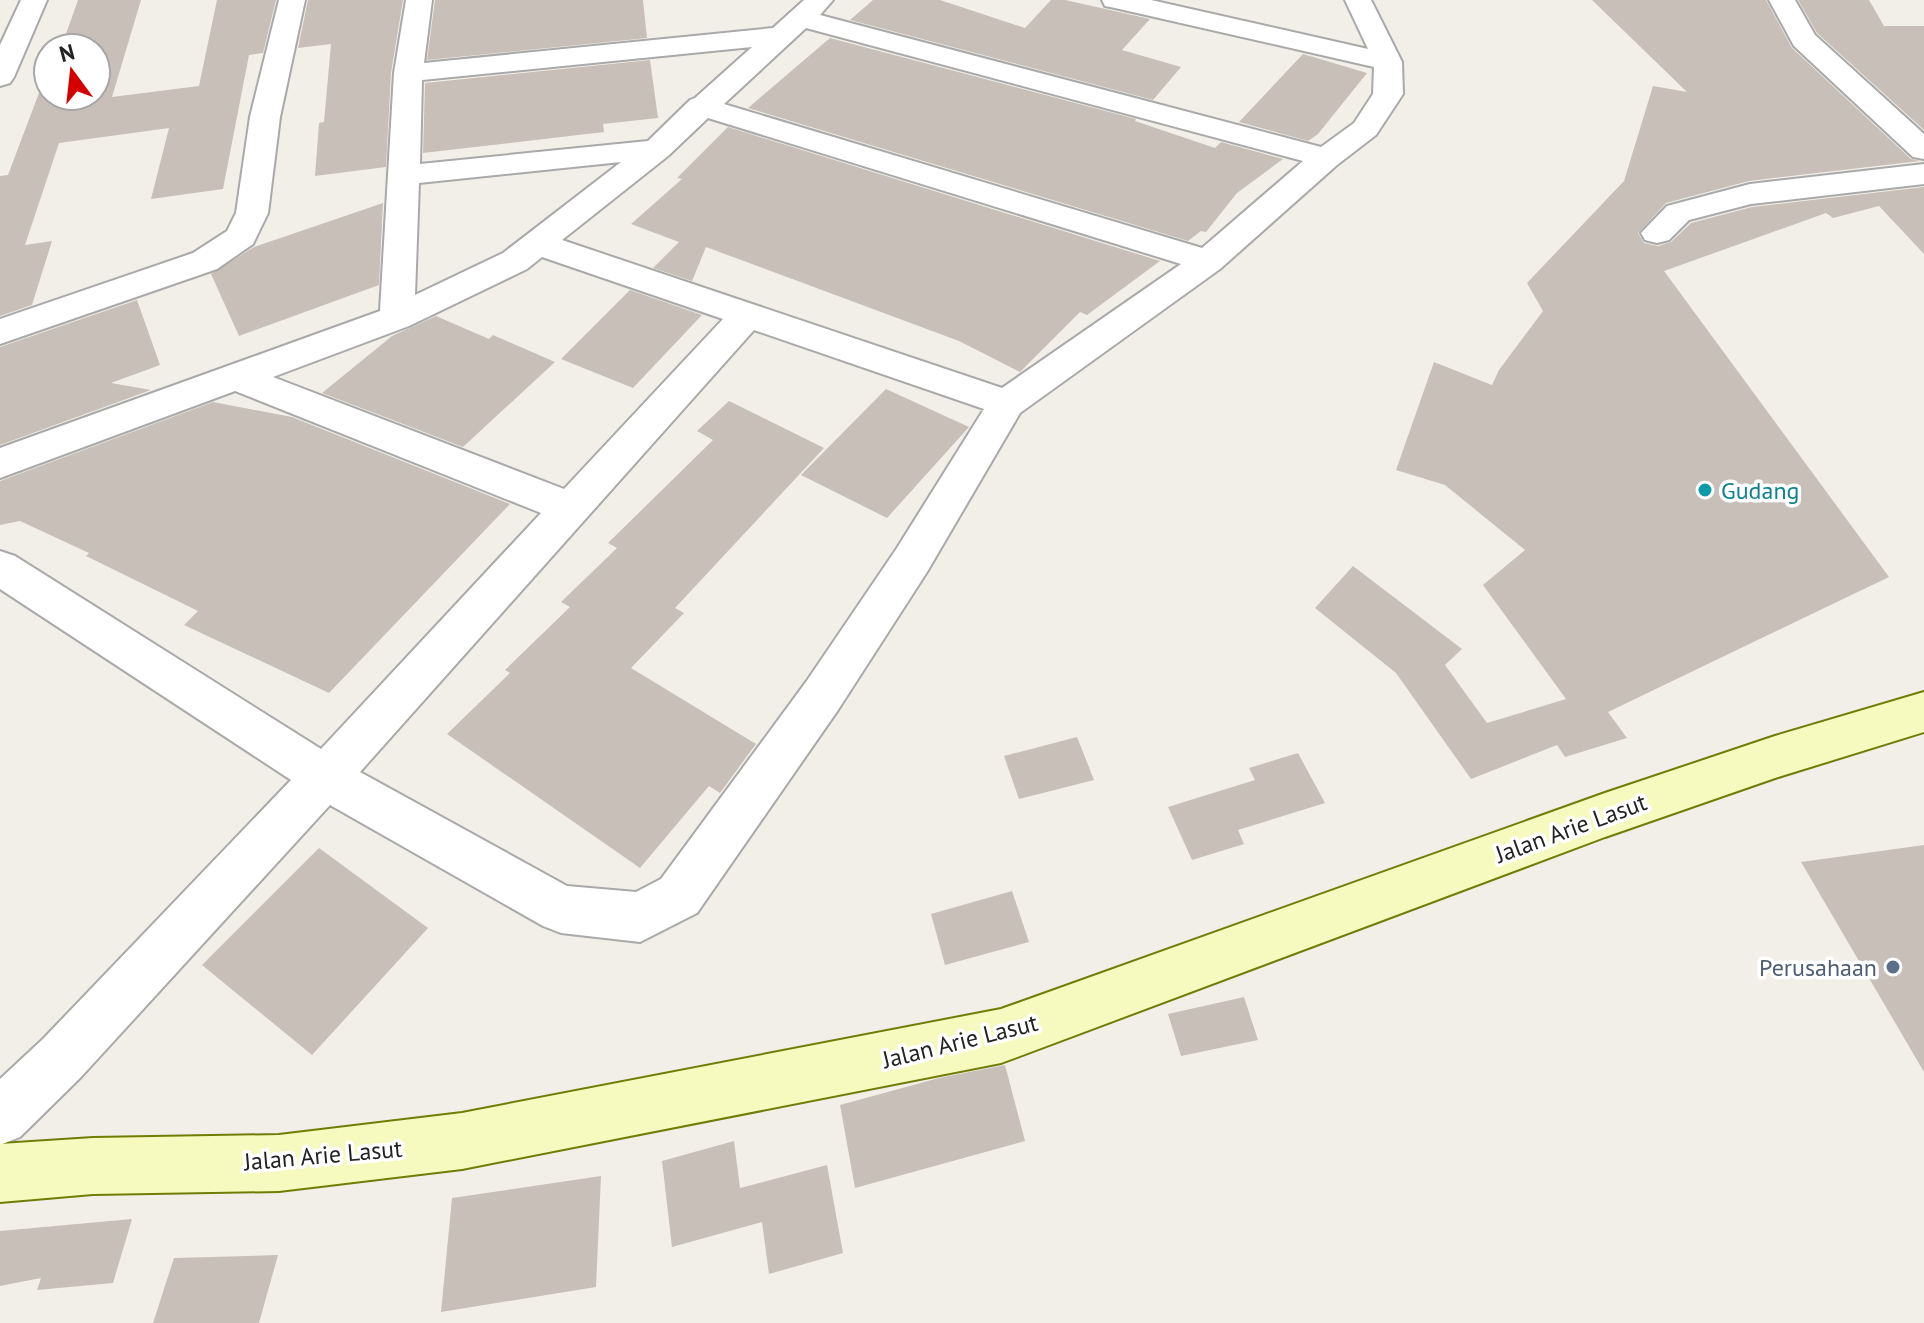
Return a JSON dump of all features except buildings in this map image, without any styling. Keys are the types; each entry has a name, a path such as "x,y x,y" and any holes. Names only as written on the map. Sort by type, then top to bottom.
{"main road":[{"name":"Jalan Arie Lasut","path":"0,1173 93,1166 279,1163 462,1141 1001,1036 1605,815 1775,757 1924,712"}],"street":[{"path":"0,77 34,0"},
{"path":"0,332 205,261 241,237 252,213 265,117 292,0"},
{"path":"397,318 408,73 419,0"},
{"path":"1115,0 1388,62"},
{"path":"0,568 325,777 561,909 640,917 679,896 822,696 912,560 1007,403 1208,261 1326,158 1365,129 1388,94 1388,62 1358,0"},
{"path":"1782,0 1804,40 1924,150"},
{"path":"408,73 800,18 1326,158"},
{"path":"0,463 397,318 515,261 657,149 700,106 800,18"},
{"path":"700,106 1208,261"},
{"path":"405,175 657,149"},
{"path":"1657,233 1678,213 1750,194 1924,174"},
{"path":"539,244 1007,403"},
{"path":"0,1117 62,1058 325,777 746,316"},
{"path":"238,378 572,509"}],"place":[{"name":"Gudang","path":"1705,490"},
{"name":"Perusahaan","path":"1893,967"}]}
